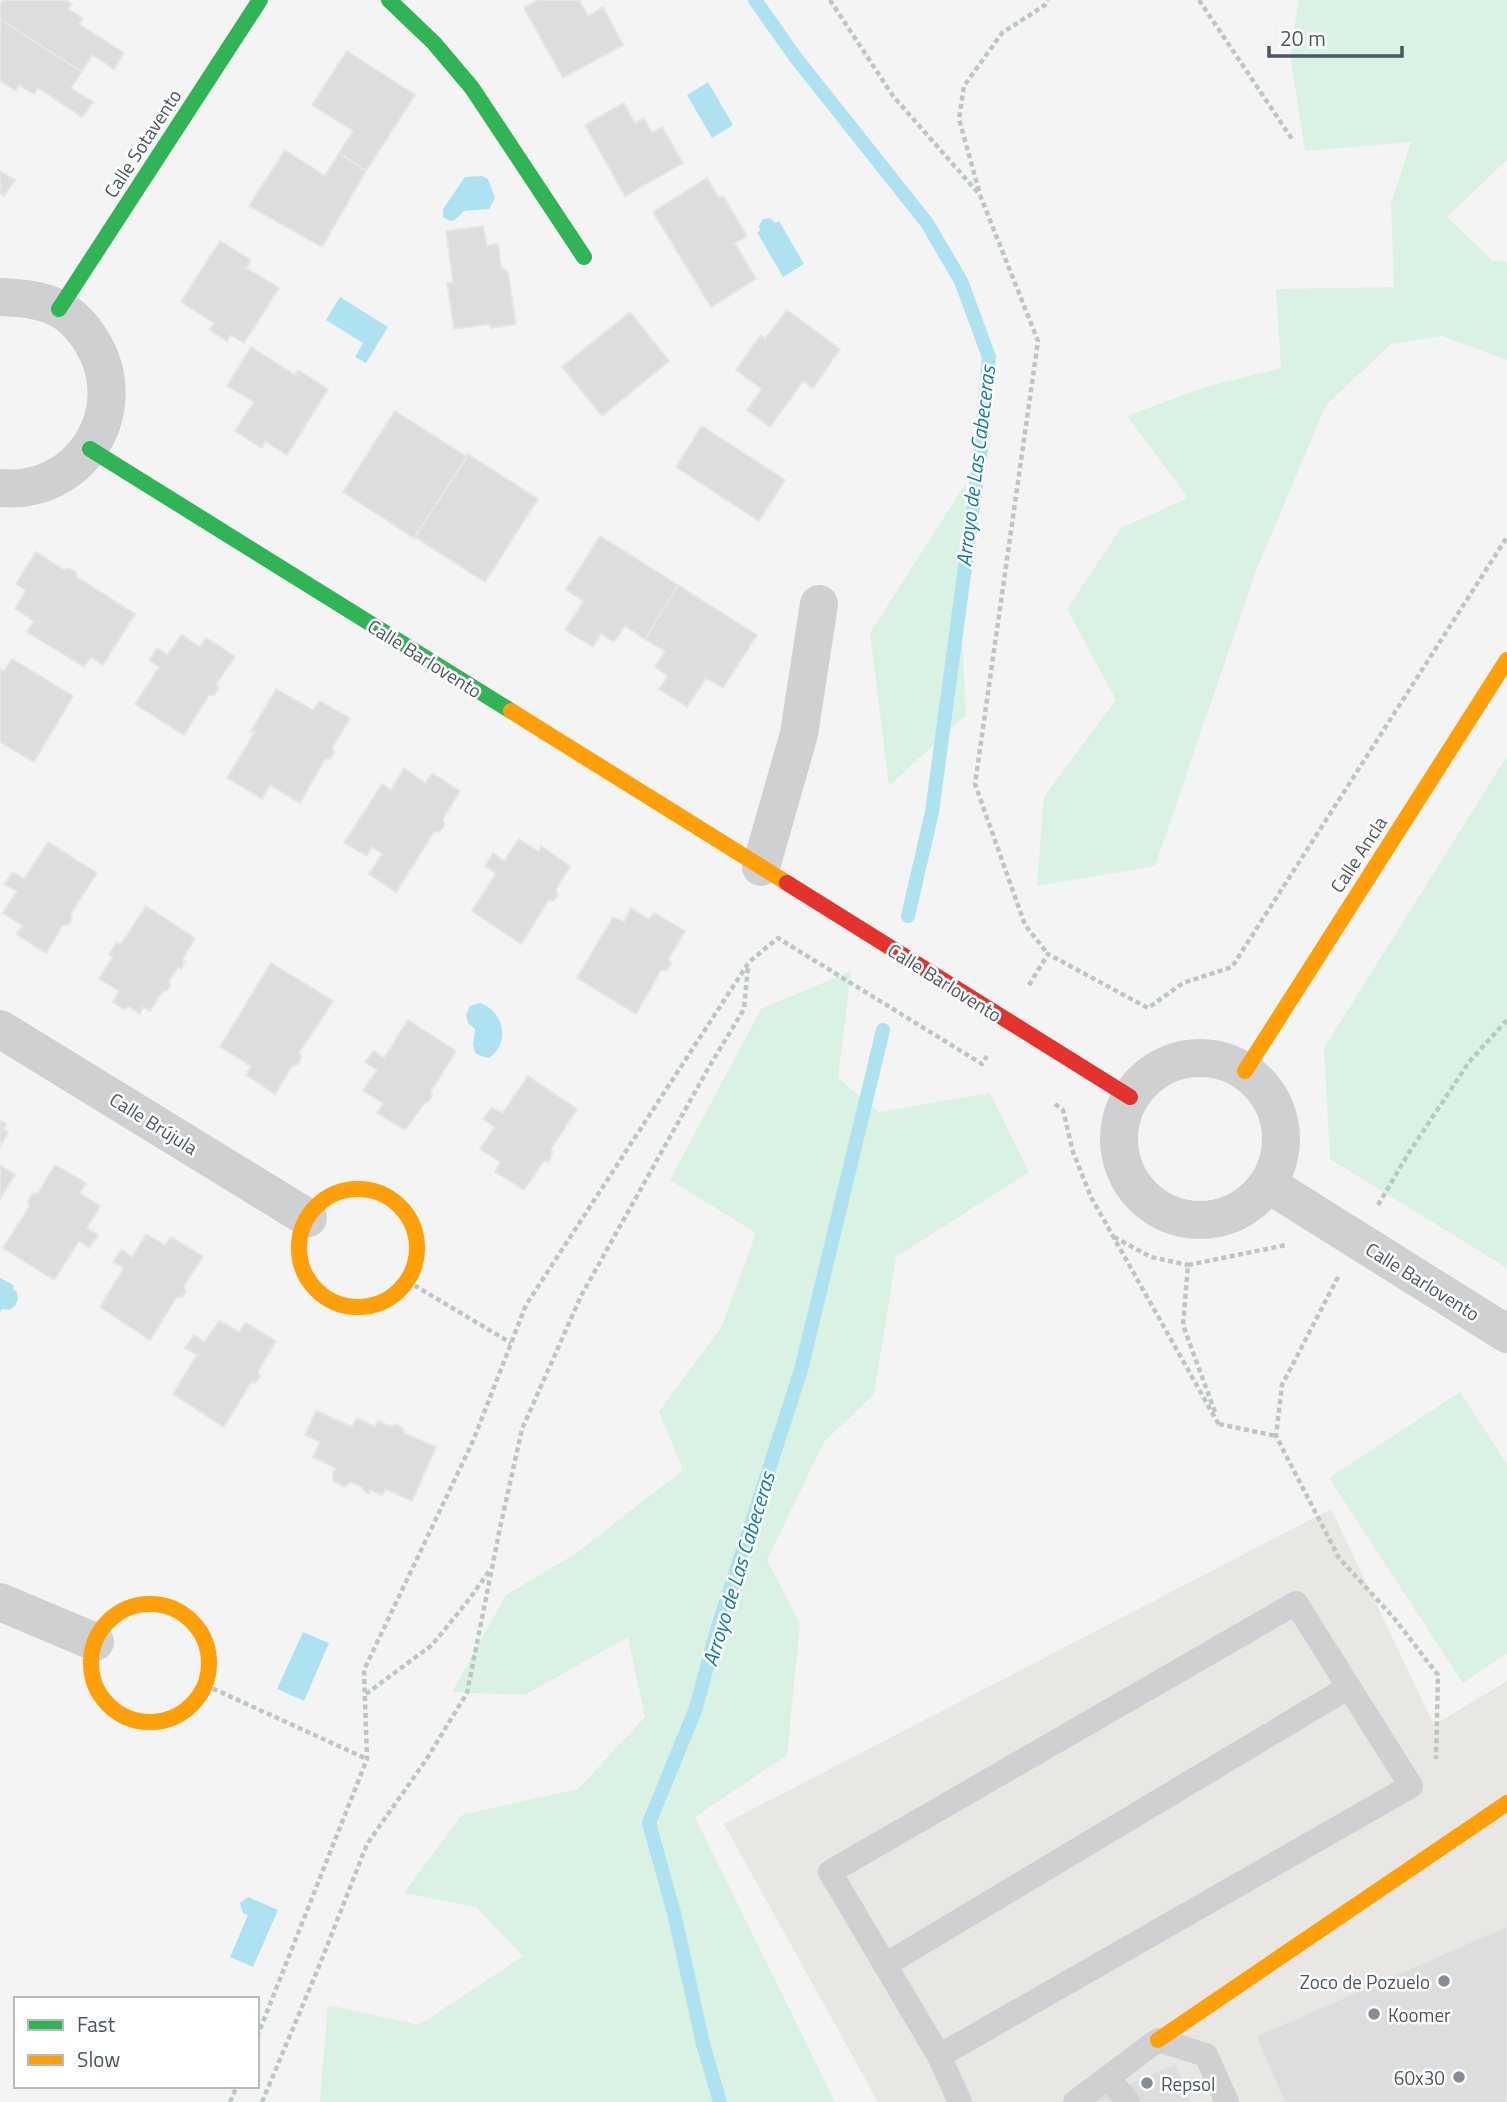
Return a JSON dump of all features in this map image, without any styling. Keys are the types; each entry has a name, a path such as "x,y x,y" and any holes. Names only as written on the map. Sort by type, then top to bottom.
{"street":[{"name":"Calle Sotavento","path":"59,309 260,0"},
{"path":"389,0 434,43 472,88 584,257"},
{"path":"0,297 29,298 59,309 84,330 100,356 108,388 104,420 90,449 70,469 45,483 17,489 0,488"},
{"name":"Calle Barlovento","path":"90,449 1130,1097"},
{"path":"761,867 799,734 819,604"},
{"name":"Calle Ancla","path":"1245,1071 1507,660"},
{"name":"Calle Brújula","path":"0,1029 308,1218"},
{"path":"1195,1058 1221,1060 1245,1071 1264,1088 1277,1110 1282,1136 1279,1161 1268,1184 1249,1205 1224,1218 1196,1221 1169,1215 1145,1200 1128,1178 1119,1152 1120,1123 1130,1097 1147,1077 1170,1063 1195,1058"},
{"name":"Calle Barlovento","path":"1268,1184 1507,1334"},
{"path":"363,1188 383,1193 400,1205 412,1222 418,1242 415,1262 407,1281 393,1296 374,1305 353,1307 333,1302 316,1290 304,1273 299,1253 301,1232 308,1218 309,1213 324,1199 342,1190 363,1188"},
{"path":"0,1602 95,1642"},
{"path":"155,1604 176,1609 192,1621 204,1637 209,1657 208,1678 200,1697 184,1712 166,1720 145,1723 125,1717 109,1705 97,1689 91,1668 95,1642 101,1629 116,1614 135,1606 155,1604"},
{"path":"1158,2040 1507,1804"}],"lane":[{"path":"939,2056 1411,1786 1296,1603 830,1871 939,2056 960,2102"},
{"path":"885,1965 1349,1687"},
{"path":"1075,2102 1158,2040 1206,2055 1227,2102"},
{"path":"1108,2078 1128,2102"}],"path":[{"path":"830,0 894,96 980,195"},
{"path":"1048,0 1045,5 1002,33 964,86 959,119 980,195 1038,341 975,784 1025,925 1048,954 1148,1008 1183,983 1232,967 1507,537"},
{"path":"1199,0 1293,139"},
{"path":"259,2032 367,1759 364,1670 473,1441 526,1305 749,962 778,938 982,1064 1048,954"},
{"path":"262,2102 367,1844 426,1760 467,1693 522,1429 581,1296 709,1066 744,1009 749,962"},
{"path":"1357,1240 1408,1154 1469,1062 1507,1020"},
{"path":"987,1056 998,1064"},
{"path":"1052,1102 1063,1110 1073,1152 1091,1197 1220,1425 1276,1436"},
{"path":"1114,1237 1151,1257 1188,1265 1287,1244"},
{"path":"1188,1265 1183,1325 1220,1425"},
{"path":"1329,1269 1339,1275 1282,1385 1276,1436 1339,1558 1394,1618 1438,1675 1435,1770"},
{"path":"407,1281 511,1343"},
{"path":"365,1694 432,1646 492,1567"},
{"path":"205,1685 367,1759"}],"shaded area":[{"path":"1331,1509 1434,1725 1507,1681 1507,2102 878,2102 724,1824"}],"green space":[{"path":"1299,0 1507,0 1507,160 1447,217 1493,261 1507,262 1507,360 1442,336 1391,344 1326,405 1257,568 1155,866 1037,886 1044,797 1116,700 1067,609 1121,528 1188,498 1127,416 1205,387 1281,368 1276,289 1394,287 1391,204 1411,142 1305,151 1290,54"},
{"path":"966,483 960,595 966,715 889,786 870,633"},
{"path":"1507,756 1507,1268 1330,1159 1324,1048"},
{"path":"851,971 838,1078 879,1112 990,1093 1029,1172 896,1257 874,1394 824,1442 767,1560 800,1624 787,1755 695,1817 835,2102 320,2102 328,2005 419,2025 523,1956 476,1907 404,1893 462,1815 578,1789 645,1717 628,1637 525,1695 452,1692 506,1595 575,1554 683,1470 659,1412 722,1326 756,1233 670,1180 761,1009"},
{"path":"1460,1392 1507,1464 1507,1653 1463,1683 1329,1478"}],"water":[{"path":"708,82 733,125 712,138 687,95"},
{"path":"482,176 488,179 495,198 489,209 464,211 450,221 443,217 443,209 465,177"},
{"path":"770,218 775,223 779,221 804,264 783,277 757,232 760,231 759,226 763,219"},
{"path":"340,297 388,327 366,363 355,357 363,343 326,320"},
{"path":"480,1003 495,1013 502,1028 500,1044 489,1058 475,1053 475,1029 468,1023 466,1015 470,1006"},
{"path":"0,1278 14,1285 18,1299 15,1306 0,1312"},
{"path":"303,1632 329,1643 304,1701 277,1689"},
{"path":"248,1897 278,1910 253,1967 230,1957 248,1915 243,1913 240,1903"}],"building":[{"path":"3,0 66,0 72,4 68,9 83,18 79,24 124,53 114,69 92,55 82,72 0,19 0,4"},
{"path":"538,0 579,0 588,16 603,7 623,45 563,78 524,8"},
{"path":"0,19 82,72 71,88 93,102 82,117 38,88 34,94 19,85 16,91 0,82"},
{"path":"347,51 415,95 366,171 339,153 353,131 312,105"},
{"path":"624,103 635,123 644,118 652,133 662,127 683,163 625,196 585,125"},
{"path":"285,150 325,176 339,153 366,171 322,247 249,206"},
{"path":"0,171 15,180 4,196 0,193"},
{"path":"707,178 719,198 723,196 747,236 735,243 756,279 711,307 653,212"},
{"path":"483,226 487,246 498,244 501,267 508,272 516,324 454,329 447,283 453,282 446,231"},
{"path":"220,241 251,260 246,268 279,288 244,343 231,335 227,341 210,330 214,323 181,302"},
{"path":"787,310 840,349 813,388 803,381 770,427 747,410 762,389 736,370 761,335 765,339"},
{"path":"630,312 669,361 602,416 562,367"},
{"path":"251,347 295,375 298,370 328,389 287,455 265,441 262,448 235,431 254,402 227,386"},
{"path":"395,411 467,457 414,538 343,492"},
{"path":"702,426 785,480 759,521 676,467"},
{"path":"468,454 538,499 485,582 415,537"},
{"path":"600,536 678,585 645,639 625,626 614,642 601,634 593,647 565,630 584,601 566,590"},
{"path":"36,552 64,570 69,568 75,571 77,577 135,614 103,665 91,657 84,667 27,632 34,621 15,609 26,590 16,584"},
{"path":"678,585 757,635 723,688 706,678 687,707 659,689 668,676 655,667 665,651 645,639"},
{"path":"182,635 200,647 206,638 235,656 217,683 218,689 214,695 209,695 184,735 135,704 159,667 149,660 157,648 167,655"},
{"path":"12,659 73,696 34,762 0,742 0,669 4,671"},
{"path":"276,689 313,710 320,701 350,718 332,748 334,753 330,759 325,759 300,803 270,785 262,799 227,778 255,732 251,731"},
{"path":"404,768 425,783 432,773 460,791 443,819 444,826 440,831 434,832 396,892 369,874 382,854 372,847 367,856 344,843 382,784 391,790"},
{"path":"519,839 539,852 541,846 570,866 556,890 558,895 554,900 548,901 521,944 472,911 496,873 485,866 493,853 504,861"},
{"path":"48,842 97,873 71,913 69,924 62,926 46,953 16,934 23,926 3,913 17,891 4,884 13,872 24,879"},
{"path":"146,906 195,938 182,960 185,961 181,969 178,967 169,981 170,986 162,992 150,1011 143,1007 140,1014 128,1006 125,1010 113,1002 119,991 99,979 113,957 109,954 117,942 121,944"},
{"path":"631,908 649,919 654,913 685,931 669,958 671,964 667,970 661,970 636,1014 577,978 613,917 624,922"},
{"path":"271,963 333,1001 299,1053 302,1057 298,1064 292,1066 275,1094 246,1075 251,1066 220,1047"},
{"path":"408,1020 456,1051 431,1091 432,1097 405,1130 377,1113 383,1103 363,1091 377,1070 365,1062 374,1051 384,1058"},
{"path":"528,1076 577,1109 551,1149 549,1161 543,1162 524,1190 495,1172 500,1162 480,1149 495,1127 483,1119 492,1108 503,1113"},
{"path":"0,1120 6,1124 3,1129 8,1133 0,1146"},
{"path":"0,1165 15,1175 0,1199"},
{"path":"55,1165 86,1183 80,1193 100,1206 87,1228 98,1235 89,1248 79,1241 54,1280 3,1248 30,1206 28,1201 32,1194 38,1193"},
{"path":"146,1234 165,1245 171,1237 203,1256 184,1286 186,1291 183,1296 176,1298 150,1340 100,1307 124,1268 113,1262 122,1249 132,1257"},
{"path":"219,1321 239,1332 246,1323 276,1341 258,1371 260,1377 255,1383 251,1382 224,1427 173,1394 197,1355 185,1348 194,1335 204,1342"},
{"path":"316,1411 352,1427 357,1418 375,1427 378,1421 391,1427 397,1424 404,1433 436,1447 412,1501 386,1489 382,1495 370,1490 369,1494 364,1488 351,1482 345,1487 333,1481 336,1468 313,1457 320,1442 305,1435"},
{"name":"Zoco de Pozuelo","path":"1507,1926 1507,2102 1284,2102 1256,2036"},
{"name":"Repsol","path":"1176,2063 1192,2102 1086,2102"}],"waterway":[{"name":"Arroyo de Las Cabeceras","path":"755,0 796,58 927,223 961,281 989,357 981,448 932,812 908,916"},
{"name":"Arroyo de Las Cabeceras","path":"720,2102 703,2044 674,1913 649,1823 696,1708 716,1633 801,1370 883,1030"}],"traffic: fast":[{"path":"59,309 260,0"},
{"path":"389,0 434,43 472,88 584,257"},
{"path":"90,449 511,711"}],"traffic: slow":[{"path":"1245,1071 1507,660"},
{"path":"511,711 787,883"},
{"path":"358,1189 381,1194 400,1206 412,1225 417,1248 412,1271 400,1290 381,1302 358,1307 335,1302 316,1290 304,1271 299,1248 304,1225 316,1206 335,1194 358,1189"},
{"path":"150,1604 173,1609 192,1621 204,1640 209,1663 204,1686 192,1705 173,1717 150,1722 127,1717 108,1705 96,1686 91,1663 96,1640 108,1621 127,1609 150,1604"},
{"path":"1158,2040 1507,1803"}],"traffic: jam":[{"path":"787,883 1130,1097"}],"place":[{"name":"Zoco de Pozuelo","path":"1444,1981"},
{"name":"Koomer","path":"1374,2014"},
{"name":"60x30","path":"1459,2077"},
{"name":"Repsol","path":"1147,2083"}]}
